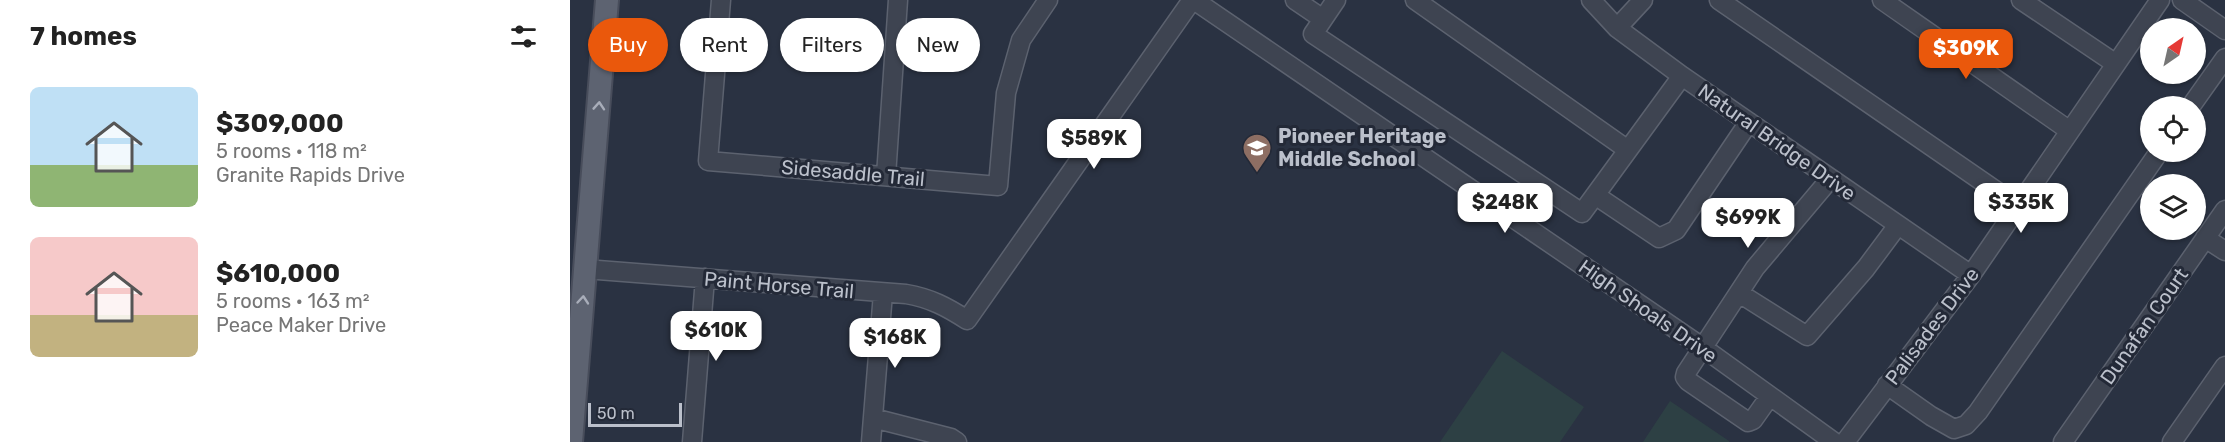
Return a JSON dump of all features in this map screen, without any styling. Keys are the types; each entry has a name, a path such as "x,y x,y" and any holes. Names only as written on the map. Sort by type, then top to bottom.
{"main road":[{"path":"571,442 578,268 606,0"}],"street":[{"name":"Sidesaddle Trail","path":"721,0 708,161 998,186 1006,93 1021,40 1048,0"},
{"path":"886,176 898,0"},
{"name":"Paint Horse Trail","path":"578,268 922,297 945,306 967,320 1193,0"},
{"name":"High Shoals Drive","path":"1193,0 1702,347 1834,442"},
{"path":"1295,0 1318,27 1582,213 1682,76"},
{"path":"1318,27 1336,0"},
{"name":"Natural Bridge Drive","path":"1591,0 1617,28 1682,76 1971,274"},
{"path":"1617,28 1643,0"},
{"path":"1719,0 2018,206"},
{"path":"1882,0 2070,131"},
{"path":"2021,0 2116,64"},
{"name":"Palisades Drive","path":"1845,442 1971,274 2160,0"},
{"path":"2182,0 2225,30"},
{"path":"1426,3 1628,150"},
{"path":"2198,96 2225,58"},
{"path":"1595,195 1659,238 1676,230 1749,123"},
{"path":"1887,385 1954,429 1966,425 1978,412 2152,162"},
{"path":"1770,396 1753,420 1748,422 1685,377 1702,347 1755,268 1830,179"},
{"name":"Dunafan Court","path":"2206,237 2225,210"},
{"path":"1739,293 1807,336 1866,268 1898,225"},
{"path":"2206,239 2225,251"},
{"name":"Dunafan Court","path":"2063,442 2204,240"},
{"path":"692,442 705,278"},
{"path":"871,442 883,293"},
{"path":"2172,442 2225,366"},
{"path":"873,417 951,438 957,442"}],"green space":[{"path":"1502,351 1584,407 1560,442 1440,442"},
{"path":"1670,401 1729,441 1729,442 1643,442"}],"place":[{"name":"Pioneer Heritage Middle School","path":"1257,174"}]}
